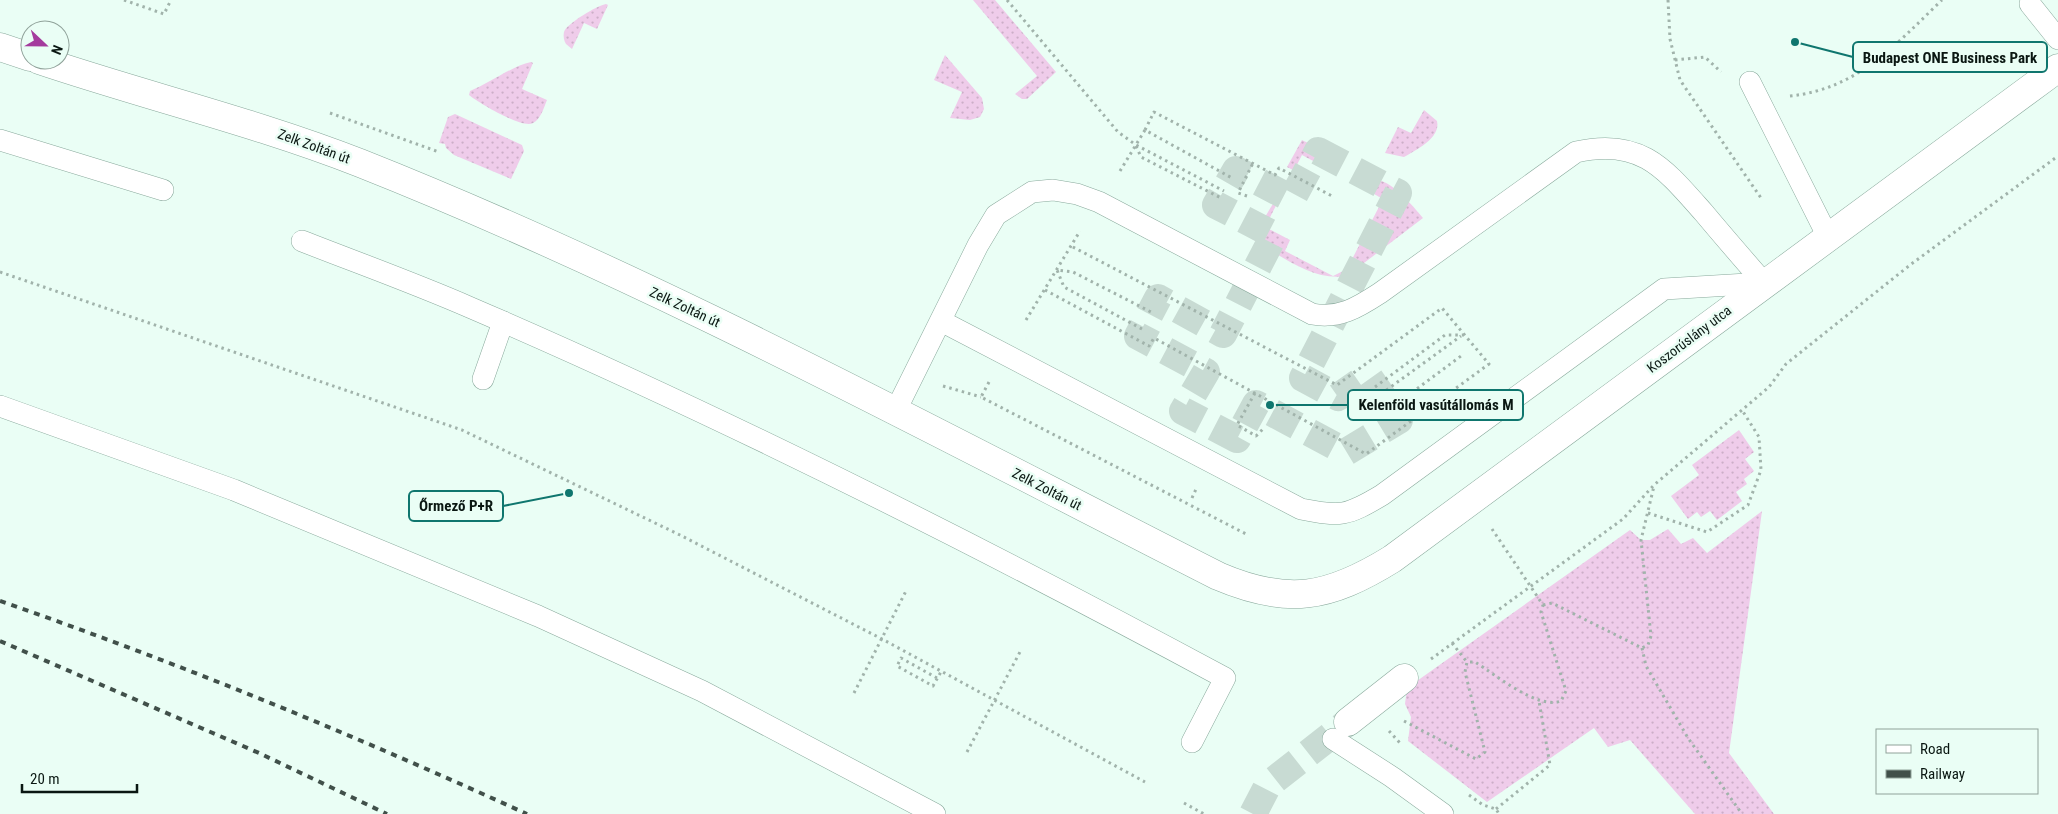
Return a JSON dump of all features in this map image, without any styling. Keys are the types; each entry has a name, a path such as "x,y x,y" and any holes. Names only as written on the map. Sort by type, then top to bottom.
{"street":[{"path":"0,46 20,53"},
{"name":"Koszorúslány utca","path":"1311,595 1362,578 1392,559 2058,68"},
{"name":"Zelk Zoltán út","path":"69,70 288,136 362,164 562,250 711,319 1218,576 1235,583 1285,596 1311,595"},
{"path":"1340,730 1404,678"}],"lane":[{"path":"2030,4 2058,40"},
{"path":"1750,82 1828,237"},
{"path":"0,140 163,190"},
{"path":"895,412 978,245 996,215 1032,192 1053,190 1077,194 1099,202 1312,314 1335,315 1349,312 1374,297 1576,152 1598,147 1624,150 1647,159 1670,174 1764,283"},
{"path":"302,241 503,322 728,423 1038,577 1225,678 1192,742"},
{"path":"941,321 1301,509 1330,515 1355,511 1382,495 1664,288 1764,283"},
{"path":"482,379 503,322"},
{"path":"0,406 234,490 538,616 702,691 935,814"},
{"path":"1340,730 1392,777 1443,814"}],"path":[{"path":"124,0 164,14 171,0"},
{"path":"1007,0 1118,132 1136,145 1224,191"},
{"path":"1668,0 1670,39 1680,80 1761,198"},
{"path":"1786,96 1826,89 1850,79 1877,62 1942,0"},
{"path":"1675,60 1706,57 1727,77"},
{"path":"1120,171 1154,112 1275,175 1279,168 1332,196"},
{"path":"330,113 439,152"},
{"path":"1145,130 1232,178"},
{"path":"1136,145 1141,157 1221,198"},
{"path":"1444,649 1623,519 1654,485 1769,387 1786,364 1869,296 2058,156"},
{"path":"1247,196 1238,193 1253,163"},
{"path":"1026,320 1080,231"},
{"path":"1045,290 1149,346 1154,338 1366,454 1489,364 1442,308 1337,385 1071,246"},
{"path":"1057,270 1073,272 1151,312"},
{"path":"1057,270 1064,287 1142,328"},
{"path":"0,272 462,430 672,531 882,639 1145,782"},
{"path":"1375,387 1446,335 1464,335"},
{"path":"1381,394 1451,342 1464,335"},
{"path":"1391,408 1461,356"},
{"path":"989,382 981,397 1248,535"},
{"path":"1255,393 1237,425 1256,436 1263,429"},
{"path":"1648,513 1707,532 1748,505 1761,470 1759,437 1742,410"},
{"path":"1642,648 1648,645 1652,636 1641,540 1654,485"},
{"path":"1492,529 1543,605"},
{"path":"854,693 907,589"},
{"path":"1543,605 1552,603 1642,648"},
{"path":"1466,662 1475,662 1539,701 1553,704 1562,701 1566,691 1541,612 1543,605"},
{"path":"1415,728 1476,759 1485,752 1465,672 1466,662 1452,643"},
{"path":"1642,648 1646,666 1688,738 1742,814"},
{"path":"967,752 1021,650"},
{"path":"938,678 901,658 897,666 933,686 938,678 942,670"},
{"path":"1496,809 1550,765 1539,701"},
{"path":"1463,791 1483,806 1496,809 1499,814"},
{"path":"1184,803 1204,814"}],"shaded area":[{"path":"973,0 995,0 1056,72 1027,99 1022,99 1015,94 1037,76"},
{"path":"606,4 608,5 597,29 584,23 572,49 566,44 564,32 570,24 583,15"},
{"path":"945,55 982,98 984,109 980,117 970,120 950,118 962,92 934,80"},
{"path":"533,63 522,89 547,100 540,116 533,123 528,124 511,119 469,95 470,91 516,67"},
{"path":"1424,110 1437,121 1435,133 1431,138 1421,147 1404,157 1385,153 1398,127 1411,133"},
{"path":"455,114 522,145 524,151 511,179 454,155 446,148 445,144 439,143 448,117"},
{"path":"1302,140 1321,150 1327,158 1328,169 1302,155 1265,227 1290,240 1285,251 1333,276 1347,269 1383,199 1358,185 1367,180 1376,180 1394,188 1423,218 1347,276 1334,277 1309,271 1297,266 1252,239 1293,170 1287,167"},
{"path":"1739,430 1754,452 1745,459 1754,471 1744,479 1747,484 1736,492 1742,501 1717,520 1710,511 1701,517 1697,512 1688,519 1671,496 1699,475 1692,465"},
{"path":"1762,511 1729,753 1774,814 1695,814 1630,740 1608,747 1594,728 1487,802 1408,741 1411,717 1405,704 1407,688 1630,530 1641,540 1650,540 1668,529 1681,544 1693,538 1707,553"}],"tunnel":[{"path":"1318,151 1398,193 1303,378 1338,397 1368,376 1399,420 1346,452 1256,404 1237,439 1183,411 1206,372 1138,336 1158,298 1223,334 1274,235 1216,205 1236,170 1292,199 1318,151"},
{"path":"1253,814 1268,785 1348,722"}],"railway":[{"path":"0,601 134,649 266,701 397,756 527,814"},
{"path":"0,641 259,753 387,814"}],"place":[{"name":"Budapest ONE Business Park","path":"1795,42"},
{"name":"Kelenföld vasútállomás M","path":"1270,405"},
{"name":"Őrmező P+R","path":"569,493"}]}
